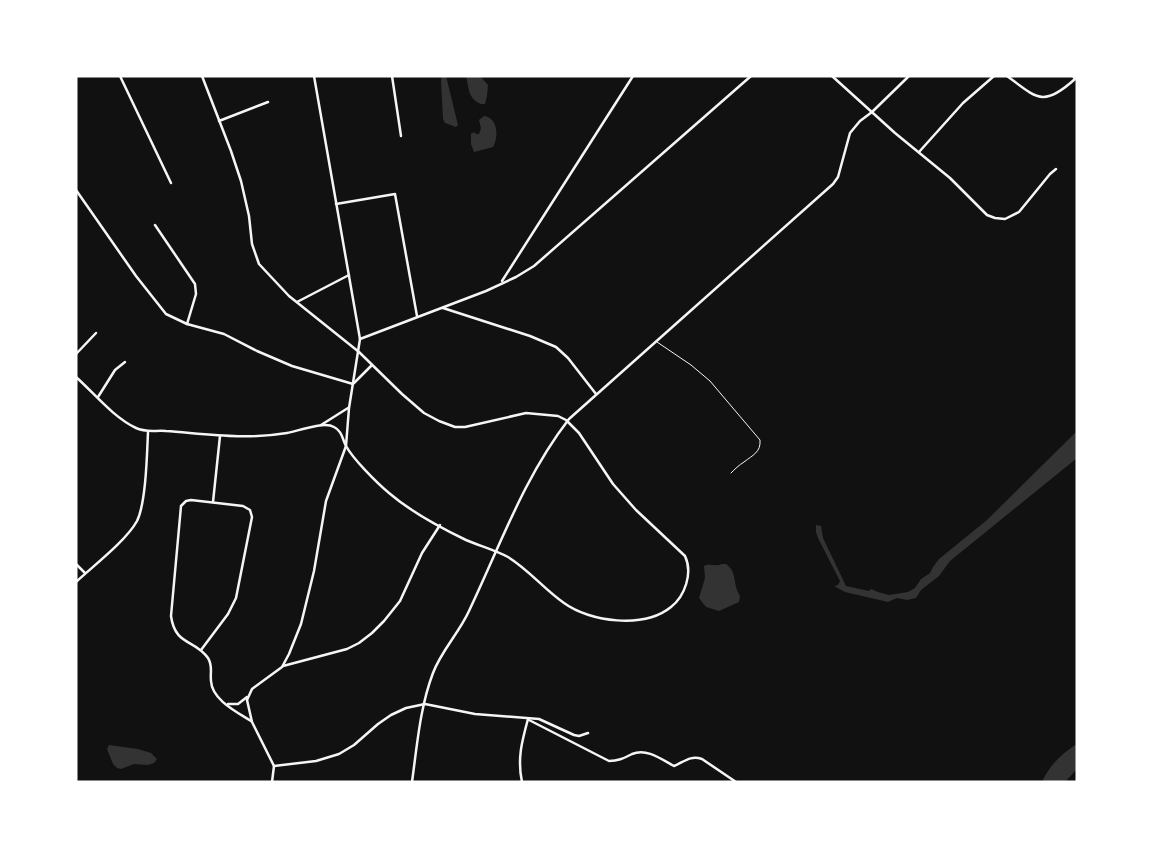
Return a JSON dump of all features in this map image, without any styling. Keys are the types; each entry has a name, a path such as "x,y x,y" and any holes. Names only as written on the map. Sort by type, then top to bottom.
{"street":[{"path":"120,76 171,183"},
{"path":"76,377 122,420 148,432 163,431 247,437 277,435 330,425 339,430 346,446 371,477 390,494 466,540 506,556 522,567 565,604 582,612 602,618 626,620 660,614 674,605 682,594 689,566 685,556 636,510 613,484 579,433 567,421 558,416 526,413 507,416 478,425 455,426 439,422 424,413 359,352 297,302 269,276 256,258 241,181 202,76"},
{"path":"282,667 301,624 314,571 326,502 346,446 349,408 360,339 314,76"},
{"path":"392,76 402,136"},
{"path":"502,283 633,76"},
{"path":"360,339 486,291 526,271 554,250 751,76"},
{"path":"832,76 919,152 987,215 1005,219 1019,212 1056,169"},
{"path":"412,782 418,740 433,672 443,652 467,616 495,552 532,476 567,421 834,184 838,177 850,134 860,121 909,76"},
{"path":"919,152 963,103 994,76"},
{"path":"1007,76 1030,94 1037,97 1046,97 1058,92 1074,78"},
{"path":"219,121 268,102"},
{"path":"77,192 162,310 173,318 187,324 224,334 292,366 353,384"},
{"path":"336,204 395,194 417,316"},
{"path":"156,225 195,284 196,294 187,324"},
{"path":"297,302 349,275"},
{"path":"442,307 522,333 556,347 568,358 596,394"},
{"path":"76,354 96,333"},
{"path":"98,397 115,370 125,362"},
{"path":"353,384 372,365"},
{"path":"320,426 349,408"},
{"path":"76,582 130,532 138,518 142,504 148,432"},
{"path":"213,502 220,436"},
{"path":"201,650 228,614 236,598 252,517 250,510 243,506 191,500 186,501 181,506 171,616 174,629 184,641 201,650 211,664 212,688 225,703 252,722"},
{"path":"225,703 238,704 248,696 258,683 282,667 347,649 372,633 400,601 422,553 440,525"},
{"path":"76,564 86,573"},
{"path":"248,696 247,704 252,722 274,766 272,782"},
{"path":"274,766 316,761 339,754 354,745 378,724 391,716 406,708 425,704 475,714 540,719 574,735 578,736 588,733"},
{"path":"522,782 519,764 520,747 528,719"},
{"path":"528,719 609,761 618,761 640,752 653,755 674,766 696,757 736,782"}],"lane":[{"path":"656,341 691,365 710,381 760,440 761,446 755,454 731,473"}],"shaded area":[{"path":"442,76 446,76 458,125 456,127 445,123 443,119 441,80"},
{"path":"466,76 480,76 488,85 485,104 477,102 471,96"},
{"path":"484,116 489,117 495,124 495,143 493,147 474,152 471,144 471,134 474,132 479,134 481,128 479,120"},
{"path":"1077,431 1077,458 950,561 939,576 921,590 916,598 907,600 897,598 888,602 845,592 834,586 838,585 840,581 818,538 816,525 821,526 823,538 846,586 869,591 871,589 889,595 908,592 915,588 921,579 930,573 939,559 987,520"},
{"path":"722,564 730,567 740,596 739,602 719,611 706,607 699,598 705,578 704,566"},
{"path":"1077,744 1077,769 1065,782 1042,782 1056,760"},
{"path":"109,745 138,749 151,753 157,759 154,763 148,765 134,764 121,769 117,768 113,764 107,749"}]}
